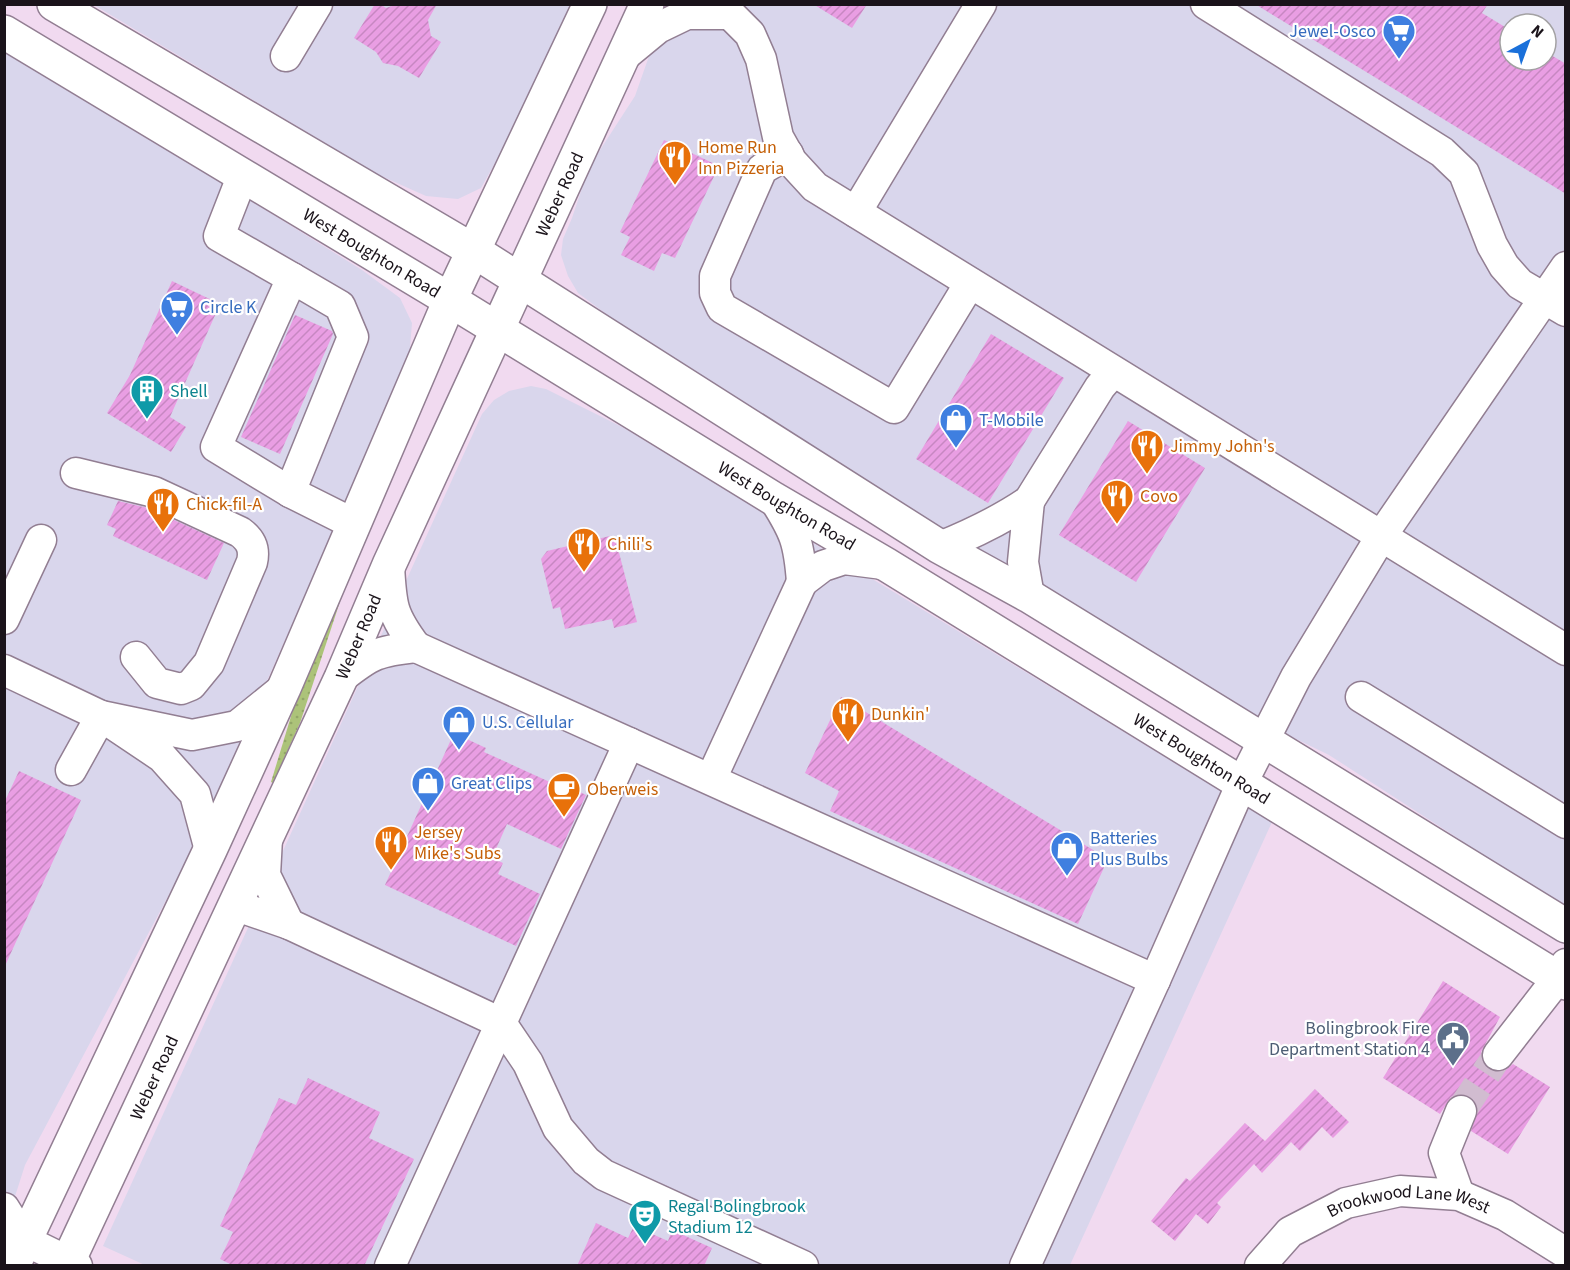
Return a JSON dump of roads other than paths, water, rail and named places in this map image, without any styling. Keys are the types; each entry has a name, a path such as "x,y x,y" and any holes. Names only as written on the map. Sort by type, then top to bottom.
{"main road":[{"path":"54,4 520,279 940,547 1029,596 1566,926"},
{"name":"Weber Road","path":"70,1264 234,905 341,678 389,566 646,4"},
{"path":"14,1248 210,850 284,688 450,300 588,7"},
{"name":"West Boughton Road","path":"4,32 450,300 774,499 887,565 1242,783 1563,975"},
{"path":"234,905 222,891 222,876 256,795 264,769 257,746"}],"street":[{"path":"286,56 317,4"},
{"path":"856,212 981,4"},
{"path":"1206,4 1442,152 1464,173 1492,245 1504,266 1520,284 1555,305"},
{"path":"624,56 658,28 687,14 725,9 750,34 761,59 778,137 792,162 815,187 1566,650"},
{"path":"788,154 762,169 715,276 715,293 722,308 894,408 970,283"},
{"path":"242,177 219,236 340,306 353,337 290,492"},
{"path":"1025,1266 1242,783 1296,677 1382,535 1555,305 1566,267"},
{"path":"292,278 216,447 290,492 354,524"},
{"path":"940,547 982,530 1029,501 1100,387 1113,372"},
{"path":"76,473 154,492 240,532 246,536 253,548 252,562 209,663 191,686 180,689 158,682 136,657"},
{"path":"774,499 793,530 800,552 802,582"},
{"path":"1029,501 1023,562 1029,596"},
{"path":"4,619 41,540"},
{"path":"711,779 802,582 823,566 844,559 887,565"},
{"path":"389,566 391,602 401,627 416,648"},
{"path":"341,678 363,661 384,650 416,648 1155,980"},
{"path":"4,670 101,716 162,757 195,794 210,850"},
{"path":"101,716 192,735 237,726 284,688"},
{"path":"1361,697 1566,823"},
{"path":"71,770 101,716"},
{"path":"390,1266 629,743"},
{"path":"267,836 265,875 289,924"},
{"path":"234,905 289,924 501,1023 528,1063 558,1128 586,1161 604,1175 803,1266"},
{"path":"1498,1055 1563,975"},
{"path":"1459,1195 1444,1153 1461,1111"},
{"name":"Brookwood Lane West","path":"1260,1266 1290,1232 1346,1203 1400,1191 1459,1195 1505,1215 1566,1253"},
{"path":"4,1208 14,1248 70,1264"}],"tunnel":[{"path":"1461,1111 1498,1055"}],"place":[{"name":"Jewel-Osco","path":"1399,60"},
{"name":"Home Run Inn Pizzeria","path":"675,186"},
{"name":"Circle K","path":"177,336"},
{"name":"Shell","path":"147,420"},
{"name":"T-Mobile","path":"956,449"},
{"name":"Jimmy John's","path":"1147,475"},
{"name":"Covo","path":"1117,525"},
{"name":"Chick-fil-A","path":"163,533"},
{"name":"Chili's","path":"584,573"},
{"name":"Dunkin'","path":"848,743"},
{"name":"U.S. Cellular","path":"459,751"},
{"name":"Great Clips","path":"428,812"},
{"name":"Oberweis","path":"564,818"},
{"name":"Jersey Mike's Subs","path":"391,871"},
{"name":"Batteries Plus Bulbs","path":"1067,877"},
{"name":"Bolingbrook Fire Department Station 4","path":"1453,1067"},
{"name":"Regal Bolingbrook Stadium 12","path":"645,1245"}]}
